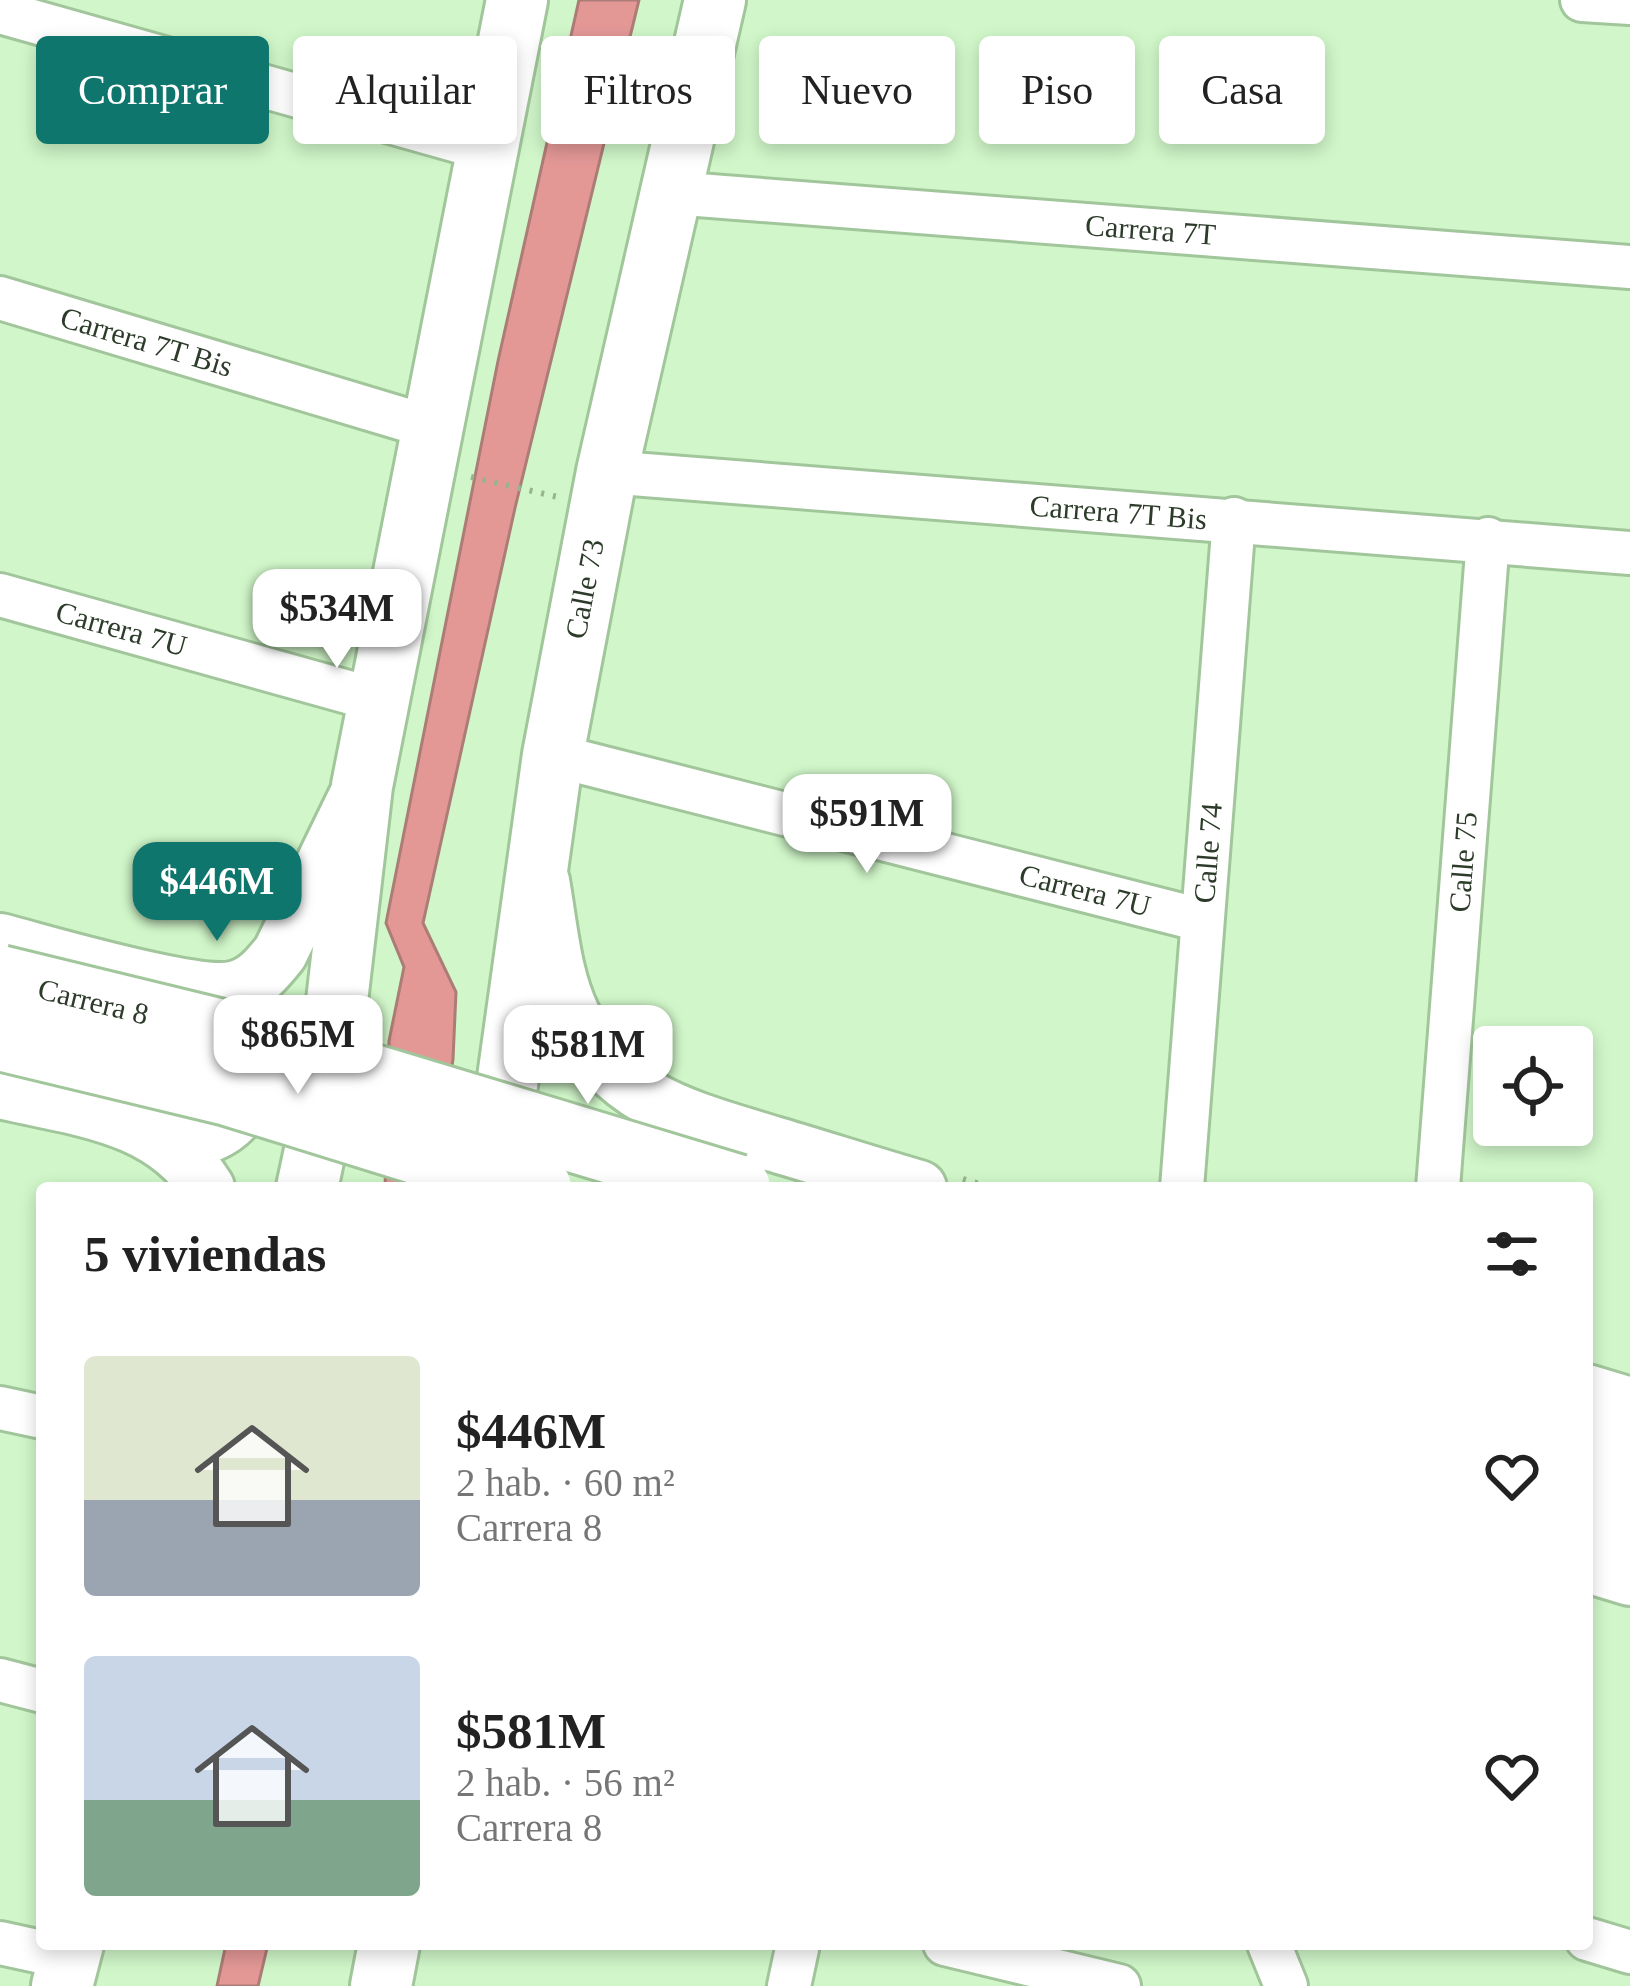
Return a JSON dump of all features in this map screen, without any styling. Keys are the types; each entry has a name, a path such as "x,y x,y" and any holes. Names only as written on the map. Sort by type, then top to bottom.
{"main road":[{"path":"308,1182 326,1104 362,786 443,450 486,149 517,0"},
{"name":"Calle 73","path":"494,1182 553,755 607,472 715,0"},
{"name":"Carrera 8","path":"0,979 234,1036 717,1182"},
{"name":"Carrera 8","path":"0,1037 228,1092 519,1182"},
{"path":"1593,1450 1630,1462"},
{"path":"1593,1508 1630,1519"},
{"path":"381,1986 388,1950"}],"street":[{"path":"1582,0 1630,4"},
{"path":"0,12 486,149"},
{"name":"Carrera 7T","path":"672,193 1630,267"},
{"name":"Carrera 7T Bis","path":"0,298 443,450"},
{"name":"Carrera 7T Bis","path":"607,472 1630,553"},
{"name":"Calle 74","path":"1182,1182 1234,519"},
{"name":"Calle 75","path":"1438,1182 1489,539"},
{"name":"Carrera 7U","path":"0,595 380,700"},
{"name":"Carrera 7U","path":"553,755 1201,920"},
{"name":"Carrera 8","path":"0,941 167,982 235,989 264,972 280,953 362,786"},
{"path":"538,863 560,980 573,1016 610,1070 672,1113 899,1182"},
{"path":"0,1091 188,1138 209,1134 242,1110 253,1093 258,1053 252,1033 225,1002 167,982"},
{"path":"594,1182 616,1142 642,1122 672,1113"},
{"path":"129,1121 188,1160 203,1182"},
{"path":"1593,1394 1630,1405"},
{"path":"0,1408 36,1416"},
{"path":"1593,1567 1630,1578"},
{"path":"0,1680 36,1689"},
{"path":"1593,1941 1630,1952"},
{"path":"0,1943 68,1963"},
{"path":"789,1986 797,1950"},
{"path":"970,1950 1119,1986"}],"path":[{"path":"443,450 547,494"}],"shaded area":[{"path":"579,0 639,0 630,36 571,36"},
{"path":"547,144 604,144 515,508 423,923 456,992 453,1059 436,1182 385,1182 389,1041 404,967 386,923 498,361"},
{"path":"225,1950 267,1950 258,1986 217,1986"}]}
